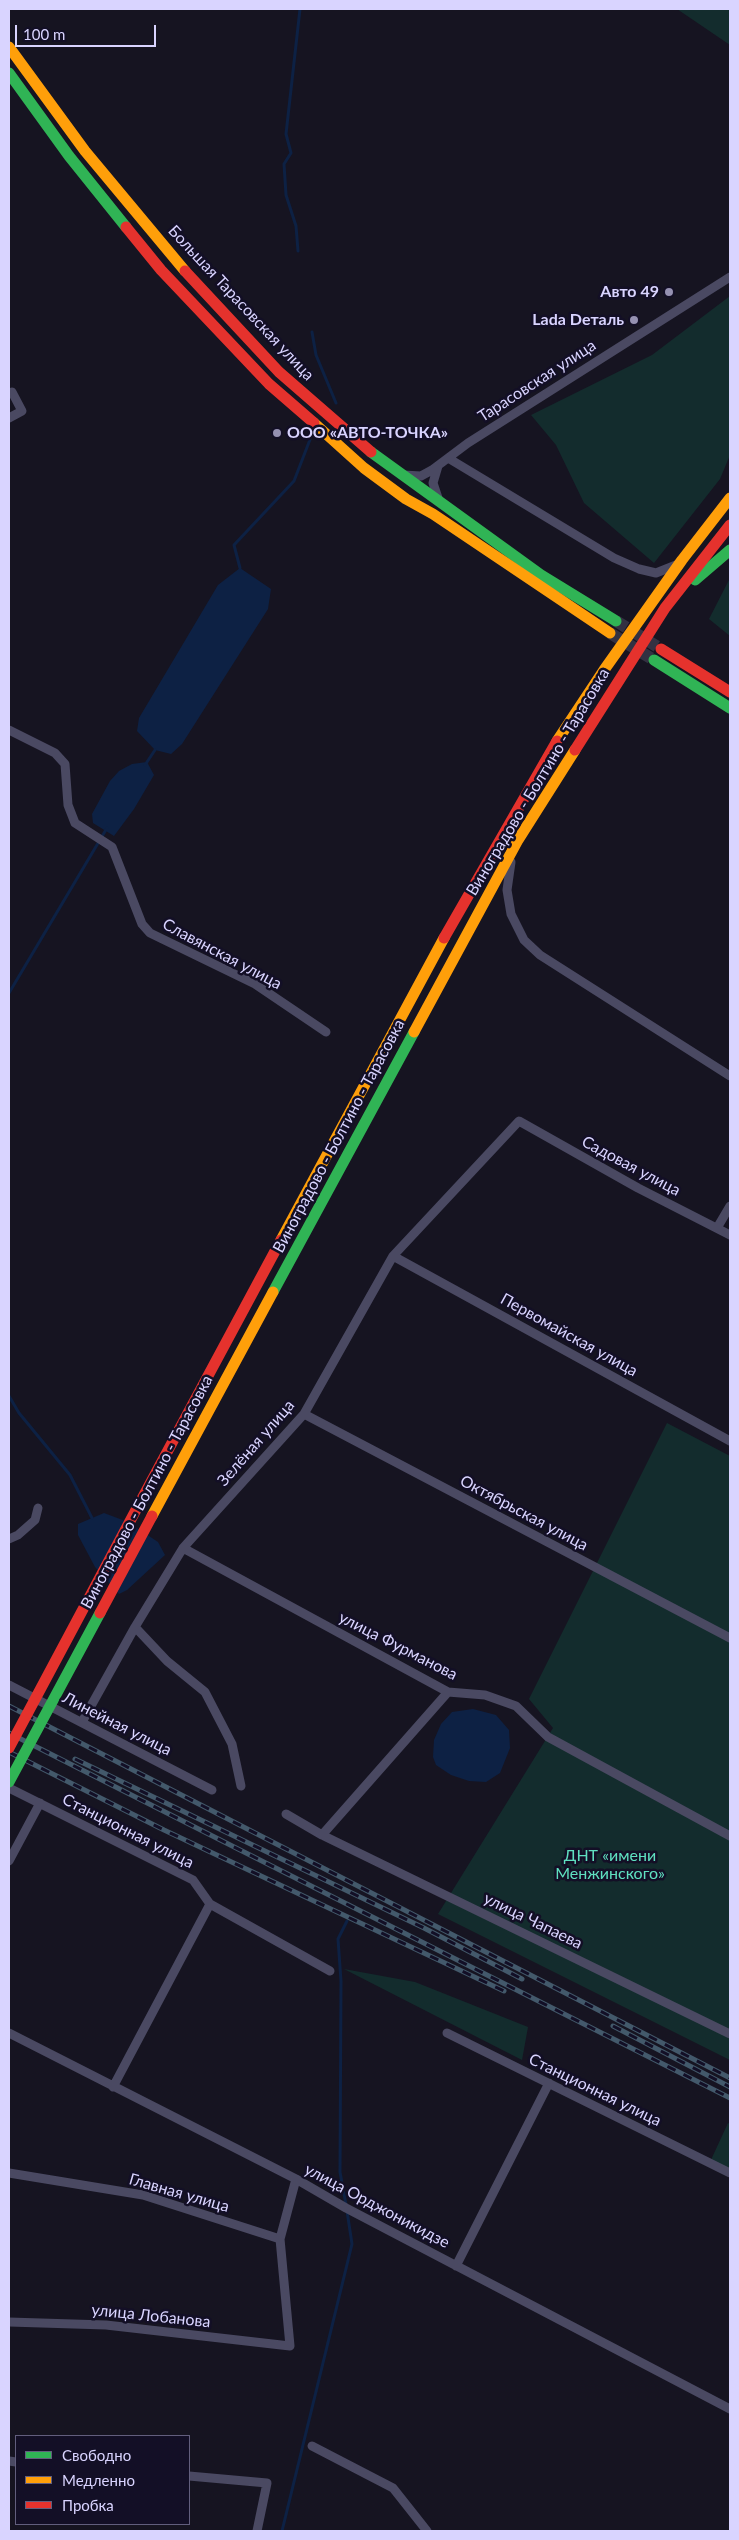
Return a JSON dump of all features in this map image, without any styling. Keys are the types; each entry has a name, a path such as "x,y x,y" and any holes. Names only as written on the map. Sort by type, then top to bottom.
{"main road":[{"name":"Большая Тарасовская улица","path":"9,46 85,151 174,258 279,372 400,475 541,575 616,621"},
{"name":"Большая Тарасовская улица","path":"9,73 69,156 161,270 269,384 364,468 406,499 433,514 610,633"},
{"path":"703,531 730,485"},
{"name":"Виноградово - Болтино - Тарасовка","path":"9,1748 463,903 546,758 604,670 703,531 730,498"},
{"name":"Виноградово - Болтино - Тарасовка","path":"9,1782 518,840 665,608 730,525"},
{"path":"665,608 730,550"},
{"path":"661,649 730,692"},
{"path":"654,660 730,708"}],"street":[{"name":"Тарасовская улица","path":"400,475 421,476 438,466 616,348 730,277"},
{"path":"9,418 22,412 12,392"},
{"path":"448,458 614,558 639,569 656,573 672,568 682,560"},
{"path":"438,466 433,483 439,501"},
{"name":"Славянская улица","path":"9,730 55,753 65,764 68,805 75,823 112,847 142,924 150,933 255,984 326,1032"},
{"path":"518,840 509,870 507,890 511,914 524,940 540,956 730,1076"},
{"name":"Садовая улица","path":"519,1121 638,1188 730,1235"},
{"name":"Зелёная улица","path":"82,1722 135,1626 183,1548 304,1414 393,1256 519,1121"},
{"path":"716,1228 730,1206"},
{"name":"Первомайская улица","path":"393,1256 730,1441"},
{"name":"Октябрьская улица","path":"304,1414 730,1638"},
{"path":"9,1539 18,1536 36,1520 38,1508"},
{"name":"улица Фурманова","path":"183,1548 448,1692 485,1695 516,1706 548,1737 730,1836"},
{"path":"135,1626 166,1661 205,1692 232,1744 241,1786"},
{"name":"Линейная улица","path":"9,1685 212,1790"},
{"path":"286,1814 322,1835 448,1692"},
{"name":"Станционная улица","path":"9,1788 193,1880 210,1904 330,1972"},
{"path":"9,1861 40,1803"},
{"name":"улица Чапаева","path":"322,1835 730,2034"},
{"path":"113,2087 210,1904"},
{"name":"улица Орджоникидзе","path":"9,2033 296,2179 456,2266 730,2409"},
{"name":"Станционная улица","path":"447,2033 730,2173"},
{"path":"456,2266 549,2083"},
{"name":"Главная улица","path":"9,2173 143,2195 280,2239"},
{"path":"280,2239 296,2179"},
{"name":"улица Лобанова","path":"9,2322 106,2324 290,2346 280,2239"},
{"path":"312,2446 393,2488 427,2531"},
{"path":"190,2476 267,2483 257,2531"}],"green space":[{"path":"677,9 730,9 730,45"},
{"path":"730,296 730,455 720,479 654,563 584,503 556,445 531,415 652,355"},
{"path":"730,578 730,636 709,619"},
{"name":"ДНТ «имени Менжинского»","path":"667,1423 730,1456 730,2060 438,1914 553,1728 529,1699"},
{"path":"344,1969 415,1982 528,2027 522,2060"},
{"path":"728,2123 730,2124 730,2172 710,2162"}],"water":[{"path":"240,568 271,589 268,609 182,744 171,754 155,750 137,731 139,718 218,585"},
{"path":"147,762 154,775 134,809 114,836 93,823 92,814 110,781 119,771 132,764"},
{"path":"104,1513 128,1522 158,1542 165,1555 127,1590 119,1594 95,1567 78,1535 78,1524"},
{"path":"473,1709 496,1715 509,1730 510,1748 500,1773 486,1782 469,1781 451,1775 436,1765 433,1757 434,1740 441,1724 452,1712"}],"waterway":[{"path":"298,251 296,226 286,195 284,164 291,153 286,134 300,9"},
{"path":"312,332 316,355 336,403"},
{"path":"240,568 234,545 294,481 311,437"},
{"path":"145,765 155,750"},
{"path":"9,993 107,828"},
{"path":"9,1396 19,1413 70,1475 92,1518"},
{"path":"346,2205 340,2172 341,1981 338,1939 347,1921"},
{"path":"282,2531 352,2244 347,2211"}],"tunnel":[{"path":"616,621 661,649"},
{"path":"610,633 654,660"}],"railway":[{"path":"9,1706 730,2078"},
{"path":"9,1733 730,2098"},
{"path":"9,1752 164,1830 504,1991"},
{"path":"75,1759 424,1928 522,1979"},
{"path":"613,2026 730,2087"}],"traffic: fast":[{"path":"9,73 69,156 126,227"},
{"path":"371,452 541,575 616,621"},
{"path":"695,580 730,550"},
{"path":"654,660 730,708"},
{"path":"273,1292 414,1032"},
{"path":"9,1782 100,1613"}],"traffic: slow":[{"path":"9,47 85,151 185,271"},
{"path":"314,423 364,468 406,499 433,514 610,633"},
{"path":"557,741 604,670 682,560 730,498"},
{"path":"414,1032 518,840 575,750"},
{"path":"281,1240 444,938"},
{"path":"152,1516 273,1292"}],"traffic: jam":[{"path":"126,227 161,270 269,384 314,423"},
{"path":"185,271 279,372 371,452"},
{"path":"575,750 665,608 730,525"},
{"path":"661,649 730,692"},
{"path":"444,938 557,741"},
{"path":"137,1508 281,1240"},
{"path":"9,1748 137,1508"},
{"path":"100,1613 152,1516"}],"place":[{"name":"Авто 49","path":"669,292"},
{"name":"Lada Dеталь","path":"634,320"},
{"name":"ООО «АВТО-ТОЧКА»","path":"277,433"}]}
